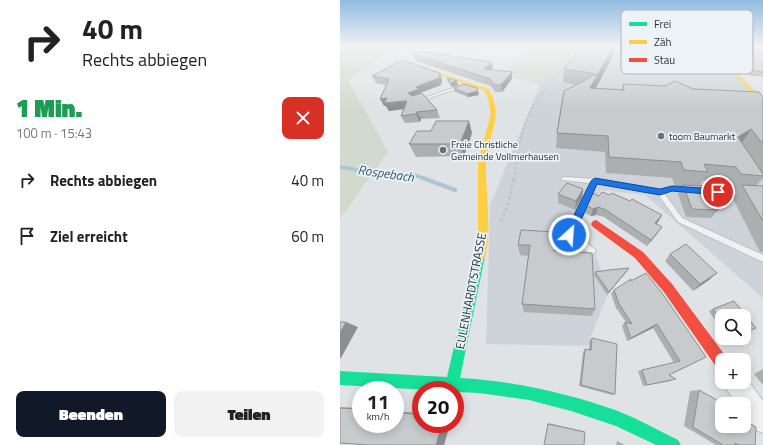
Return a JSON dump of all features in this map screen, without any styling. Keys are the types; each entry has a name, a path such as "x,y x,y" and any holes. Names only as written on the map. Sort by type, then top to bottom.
{"street":[{"name":"EULENHARDTSTRASSE","path":"420,67 487,90 492,99 494,114 482,162 483,241 453,381"},
{"path":"736,74 763,104"},
{"path":"596,224 639,255 668,288 715,353"},
{"path":"340,378 412,382"},
{"path":"464,385 529,393 571,404 618,419 673,445"},
{"path":"740,389 763,421"}],"lane":[{"path":"415,101 470,84"},
{"path":"564,179 595,181 660,192 672,188 763,196"},
{"path":"592,251 569,235 595,181"},
{"path":"660,192 680,220 763,259"}],"path":[{"path":"340,74 377,67"},
{"path":"447,76 456,67"},
{"path":"509,203 518,147 528,118 542,92 564,67"}],"shaded area":[{"path":"340,67 367,67 348,80 388,152 340,219"},
{"path":"509,67 559,67 540,85 502,74"},
{"path":"559,67 621,67 621,74 739,74 763,100 763,298 645,195 601,190 582,219 609,291 587,346 486,344 490,205 540,85"}],"building":[{"path":"389,67 422,67 440,73 439,78 416,87 419,89 408,93 412,96 422,93 437,110 417,112 416,114 401,116 407,101 384,103 387,98 380,99 389,79 372,76"},
{"path":"452,67 487,67 484,69 512,72 501,85 494,85 490,79"},
{"name":"toom Baumarkt","path":"566,67 602,67 590,88 624,90 623,84 665,86 675,81 693,89 759,92 763,97 763,144 751,129 738,137 763,176 741,174 736,167 704,164 708,172 684,170 681,162 609,157 608,136 557,133 564,91 597,74 564,69"},
{"path":"753,67 763,67 763,72 754,71"},
{"path":"447,78 457,81 451,83"},
{"path":"464,84 477,88 478,91 467,94 454,88"},
{"path":"436,121 469,121 460,144 409,144 417,131 431,131"},
{"path":"567,183 583,189 576,201 558,194"},
{"path":"683,185 707,186 718,210 692,209"},
{"path":"742,185 763,186 763,221"},
{"path":"602,192 610,195 612,193 630,201 632,199 662,215 655,223 662,227 651,240 606,210 598,207 593,209 586,205 592,193 599,196"},
{"path":"521,230 555,232 554,251 592,253 595,309 522,304 530,245 518,245"},
{"path":"686,244 717,273 700,284 670,254"},
{"path":"629,268 609,292 595,272 609,270"},
{"path":"646,273 662,293 706,357 669,375 676,379 647,385 642,370 680,361 657,324 631,338 625,322 632,324 619,304 614,290 631,279 631,281"},
{"path":"734,301 741,309 715,309 715,312 713,309"},
{"path":"340,322 346,322 340,333"},
{"path":"751,322 756,328 751,330"},
{"path":"592,338 617,344 615,394 581,385 585,349 591,350"},
{"path":"699,390 715,399 715,433 751,433 751,424 756,427 755,445 739,445 735,443 735,445 723,445 693,427"},
{"path":"340,408 352,409 352,433 404,433 404,413 412,414 412,433 439,433 436,445 368,445 340,443"},
{"path":"548,424 585,432 584,445 544,445"}],"waterway":[{"name":"Rospebach","path":"340,167 382,174 414,175 423,178"},
{"name":"Rospebach","path":"423,178 455,190"}],"traffic: fast":[{"path":"453,381 480,256"},
{"path":"340,378 479,386 529,393 571,404 618,419 673,445"}],"traffic: slow":[{"path":"418,67 487,90 491,99 494,114 482,162 483,241 480,256"},
{"path":"736,74 763,104"}],"traffic: jam":[{"path":"596,224 639,255 668,288 715,353"}],"place":[{"name":"toom Baumarkt","path":"661,136"},
{"name":"Freie Christliche Gemeinde Vollmerhausen","path":"443,150"}],"route":[{"path":"569,235 595,181 660,192 672,188 718,192"}]}
